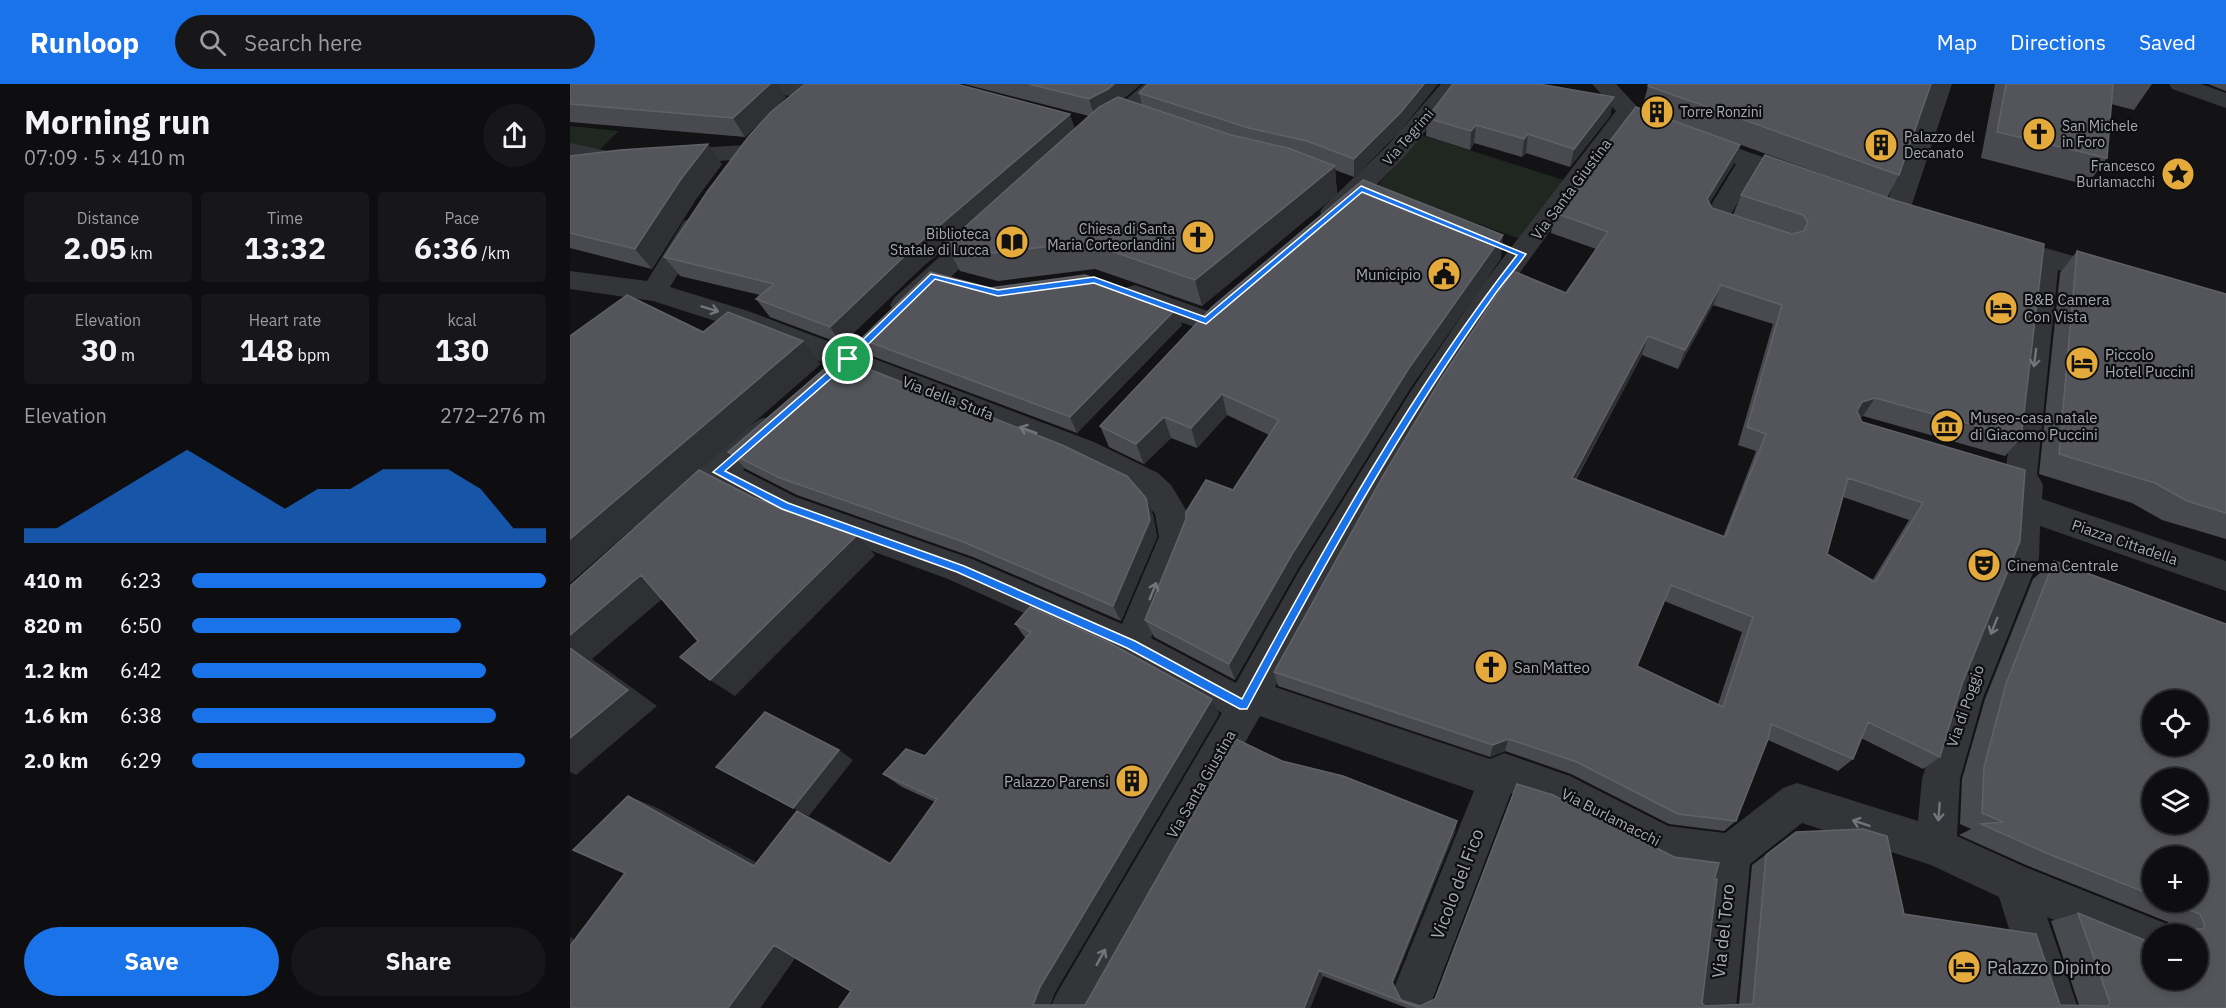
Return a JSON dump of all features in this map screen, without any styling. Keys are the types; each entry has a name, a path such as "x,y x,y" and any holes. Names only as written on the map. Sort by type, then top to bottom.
{"street":[{"path":"759,84 815,88"},
{"path":"1085,131 1134,118 1157,84"},
{"name":"Via Tegrimi","path":"1316,228 1372,193 1411,137 1453,84"},
{"path":"1896,212 1941,84"},
{"path":"2180,84 2226,101"},
{"path":"784,115 815,88"},
{"path":"1604,90 1630,113 1671,132 1824,188"},
{"name":"Via Santa Giustina","path":"1072,1008 1225,745 1246,700 1311,581 1421,399 1490,295 1511,250 1630,113"},
{"path":"570,173 586,172 617,161 752,144 726,177"},
{"path":"570,150 617,161"},
{"path":"1750,161 1715,220 1774,240"},
{"path":"1330,178 1372,193"},
{"path":"654,292 708,203"},
{"path":"822,382 1003,214"},
{"path":"1971,235 2136,284"},
{"path":"2025,507 2027,485 2010,472 2046,258"},
{"path":"934,276 966,285"},
{"name":"Via della Stufa","path":"570,280 654,292 741,319 865,342 1091,442 1148,482 1160,494 1171,512 1175,537 1131,645"},
{"path":"1117,288 1216,313 1182,347"},
{"path":"666,520 787,412"},
{"path":"718,472 785,506 960,569 1131,645 1246,700 1497,780"},
{"name":"Via di Poggio","path":"1936,847 1941,778 1965,698 2022,558 2025,507"},
{"name":"Piazza Cittadella","path":"2025,507 2226,576"},
{"name":"Via Burlamacchi","path":"1497,780 1504,772 1556,789 1664,845 1731,854"},
{"name":"Vicolo del Fico","path":"1416,988 1497,780"},
{"path":"1731,854 1797,802 1936,847 2014,883 2142,935"},
{"name":"Via del Toro","path":"1714,1008 1731,854"},
{"path":"2014,883 2056,1008"}],"shaded area":[{"path":"570,126 619,131 578,170 570,170"},
{"path":"1421,135 1567,181 1523,240 1376,187"}],"building":[{"path":"570,84 770,84 733,118 570,104"},
{"path":"805,84 956,84 1070,114 912,249 830,327 756,299 774,284 664,257 707,192 749,136 771,112"},
{"path":"1029,84 1114,84 1089,99"},
{"path":"1148,84 1424,84 1401,112 1354,159 1307,141 1249,128 1139,93"},
{"path":"1453,84 1539,84 1614,97 1574,149 1528,134 1524,139 1476,125 1471,131 1427,118"},
{"path":"1649,84 1931,84 1899,175 1648,86"},
{"path":"2006,84 2113,84 2107,158 1997,132"},
{"path":"1118,97 1231,135 1288,148 1335,166 1195,280 1085,242 985,254 946,244 1099,107"},
{"path":"1636,107 1740,145 1707,199 1712,208 1792,234 1804,231 1808,222 1803,215 1741,195 1765,155 1897,201 2044,244 2021,438 1875,398 1862,402 1857,411 1862,422 2025,470 2020,541 1962,684 1940,757 1868,722 1853,759 1771,724 1768,739 1736,821 1678,814 1577,762 1508,739 1493,745 1274,672 1383,476 1441,379 1513,271 1566,293 1608,232 1555,213","holes":["1721,285 1782,305 1747,427 1766,434 1725,537 1572,478 1648,336 1685,350","1848,478 1923,503 1875,582 1827,554","1671,585 1753,617 1723,707 1637,666"]},
{"path":"708,144 681,179 635,249 570,233 570,156"},
{"path":"1363,180 1503,235 1409,368 1294,551 1229,664 1145,620 1186,519 1186,512 1206,480 1233,490 1279,420 1222,394 1191,428 1164,417 1136,444 1100,426 1212,307"},
{"path":"2077,251 2226,294 2226,513 2187,501 2155,483 2059,454"},
{"path":"930,272 990,288 1085,275 1177,308 1070,417 861,339"},
{"path":"627,295 703,332 728,312 803,341 570,539 570,336"},
{"path":"838,357 1062,445 1127,476 1146,498 1150,520 1113,606 961,541 780,478 728,452"},
{"path":"699,470 752,497 857,535 710,680 680,657 698,641 641,575 570,635 570,586"},
{"path":"2054,561 2226,624 2226,1008 1419,1008 1319,970 1304,1008 839,1008 851,991 774,945 728,1008 570,1008 570,946 625,873 573,850 628,796 754,866 797,811 890,864 937,799 883,774 906,749 925,756 1031,632 1015,624 1030,607 1108,642 1212,699 1040,987 1033,1005 1085,1005 1236,739 1282,761 1343,776 1457,821 1392,982 1401,1000 1420,1006 1435,999 1517,784 1553,795 1674,857 1719,863 1714,880 1717,879 1702,1003 1705,1006 1753,1004 1766,855 1796,832 1863,829 1887,836 1904,914 2036,934 2060,1005 2108,1006 2110,1003 2078,913 2142,939 2142,990 2208,990 2208,924 2204,924 2200,914 2195,912 2208,912 2208,846 2142,846 2142,891 1981,824 2003,822 1982,813 1984,767 2006,684"},
{"path":"570,648 628,690 570,738"},
{"path":"765,712 839,750 793,808 716,767"}],"place":[{"name":"Torre Ronzini","path":"1657,112"},
{"name":"San Michele in Foro","path":"2039,134"},
{"name":"Palazzo del Decanato","path":"1881,145"},
{"name":"Francesco Burlamacchi","path":"2178,174"},
{"name":"Chiesa di Santa Maria Corteorlandini","path":"1198,237"},
{"name":"Biblioteca Statale di Lucca","path":"1012,242"},
{"name":"Municipio","path":"1444,274"},
{"name":"B&B Camera Con Vista","path":"2001,308"},
{"name":"Piccolo Hotel Puccini","path":"2082,363"},
{"name":"Museo-casa natale di Giacomo Puccini","path":"1947,426"},
{"name":"Cinema Centrale","path":"1984,565"},
{"name":"San Matteo","path":"1491,667"},
{"name":"Palazzo Parensi","path":"1132,781"},
{"name":"Palazzo Dipinto","path":"1964,967"}],"route":[{"path":"1361,189 1522,254 1490,295 1421,399 1311,581 1244,706 1131,645 960,569 785,506 718,472 848,359 934,276 998,293 1094,280 1206,321 1361,189"}]}
